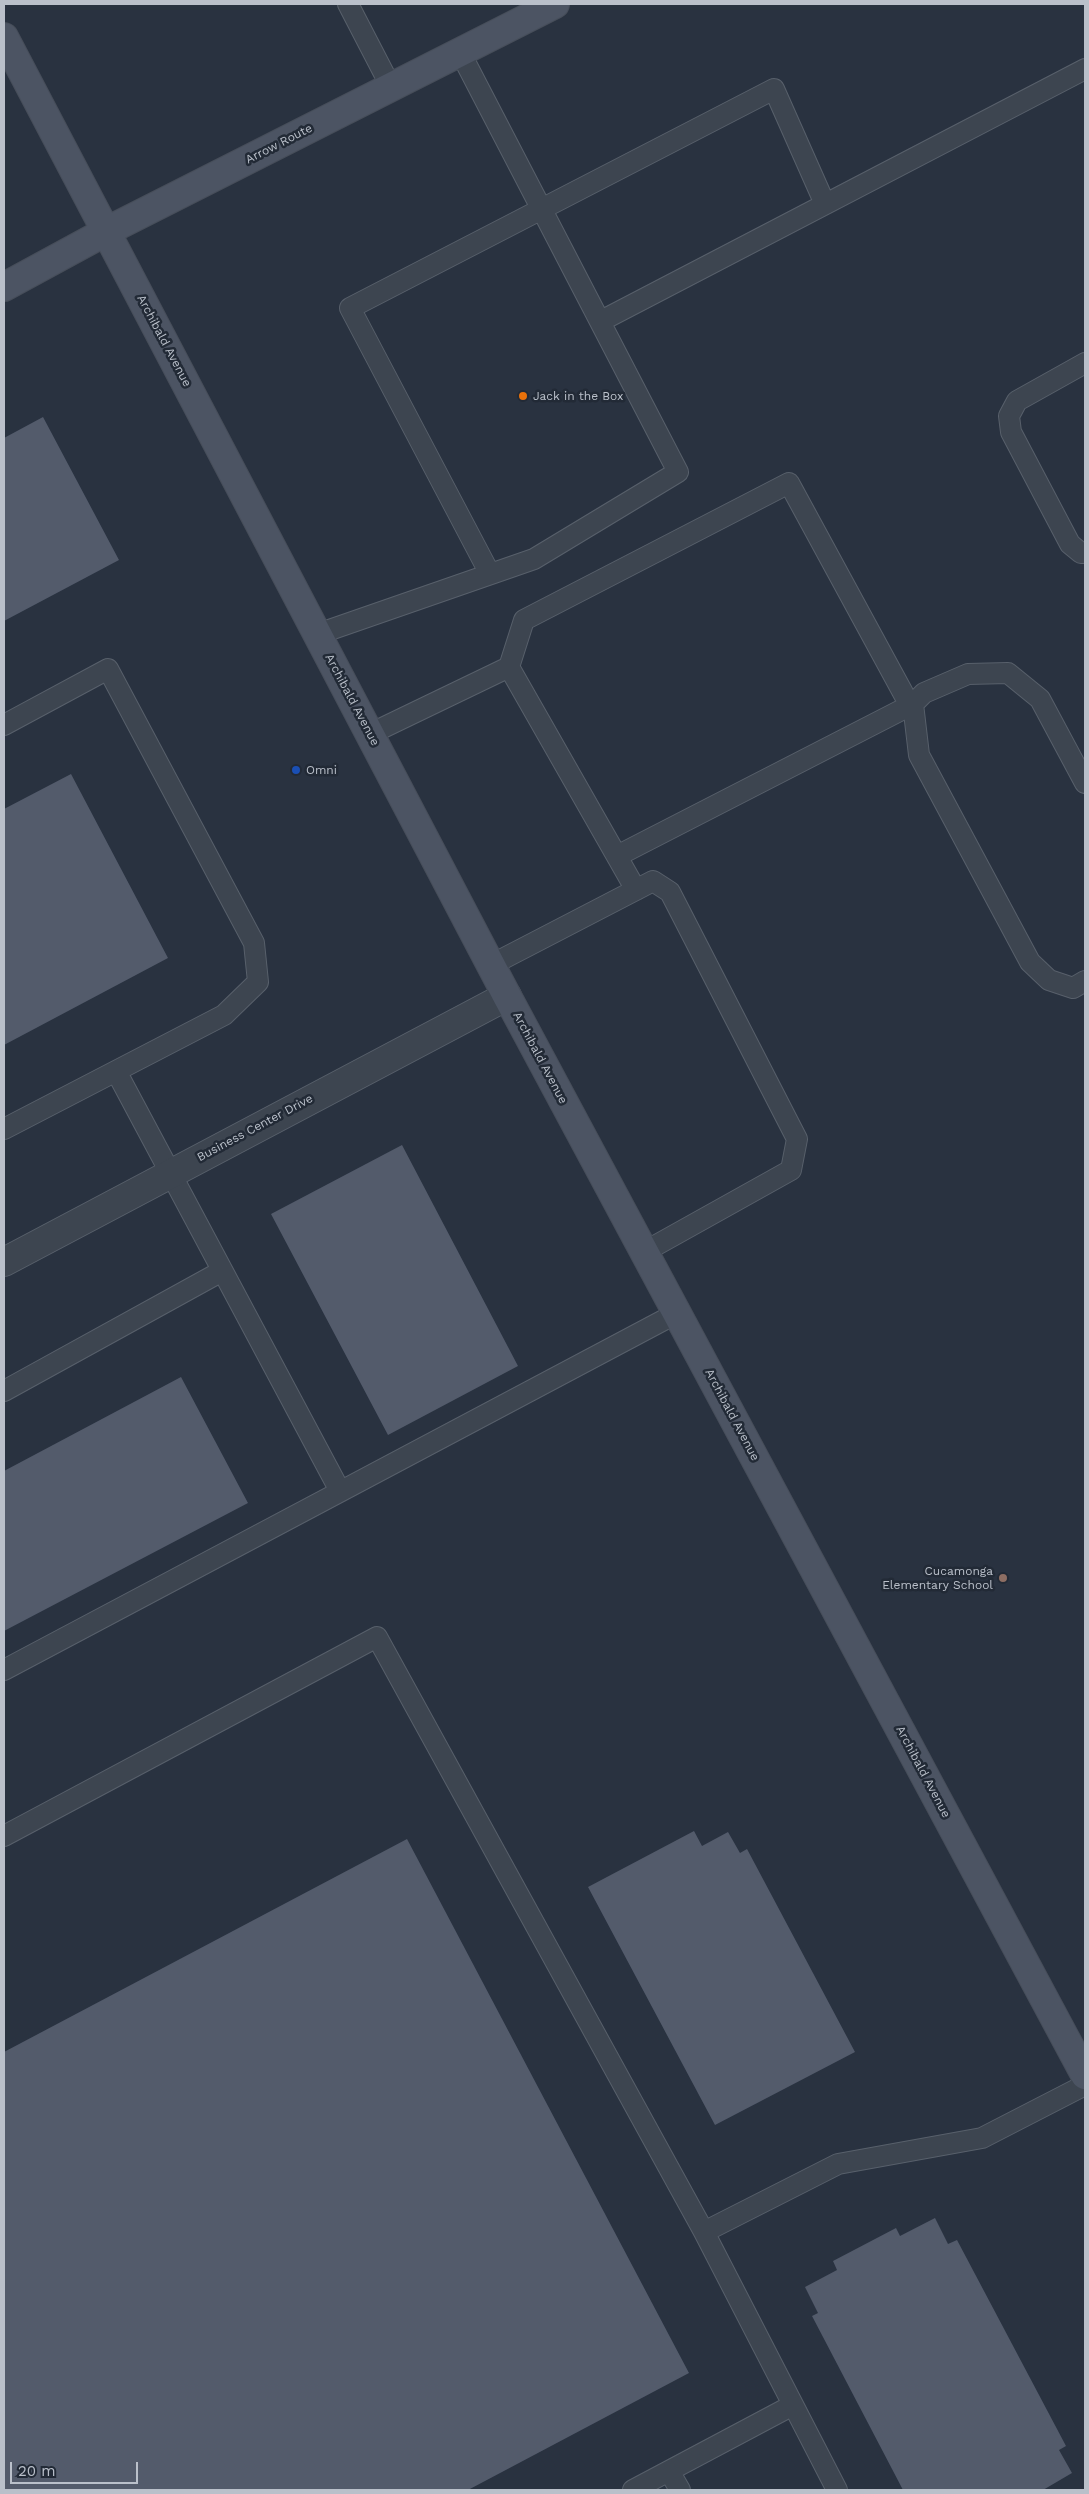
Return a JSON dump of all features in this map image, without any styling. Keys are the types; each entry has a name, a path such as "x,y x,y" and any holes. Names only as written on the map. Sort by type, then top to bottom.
{"main road":[{"name":"Arrow Route","path":"4,287 107,231 556,4"},
{"name":"Archibald Avenue","path":"4,37 507,996 1084,2074"}],"street":[{"name":"Business Center Drive","path":"4,1262 507,996"}],"lane":[{"path":"348,4 391,87"},
{"path":"318,634 534,559 678,472 460,52"},
{"path":"601,321 1085,69"},
{"path":"490,574 350,308 542,207 774,89 826,204"},
{"path":"1085,363 1017,401 1009,416 1011,432 1070,544 1080,553 1085,553"},
{"path":"370,734 509,667 524,620 789,483 908,702 913,704"},
{"path":"509,667 636,890"},
{"path":"4,725 108,669 254,943 258,982 224,1015 4,1129"},
{"path":"617,856 913,704 924,693 968,674 1008,673 1040,700 1085,783"},
{"path":"913,704 919,755 1030,962 1049,980 1073,988 1085,981"},
{"path":"491,965 653,881 670,892 798,1139 791,1170 644,1252"},
{"path":"116,1070 340,1491"},
{"path":"4,1391 222,1271"},
{"path":"4,1670 677,1313"},
{"path":"4,1836 377,1637 704,2232 837,2490"},
{"path":"704,2232 838,2164 982,2138 1084,2074"},
{"path":"633,2490 793,2405"},
{"path":"669,2471 680,2490"}],"building":[{"path":"43,417 119,560 4,621 4,438"},
{"path":"71,774 168,958 4,1045 4,809"},
{"path":"402,1145 518,1366 388,1435 271,1214"},
{"path":"181,1377 248,1503 4,1631 4,1471"},
{"path":"694,1831 702,1846 728,1832 740,1853 747,1849 855,2052 715,2125 588,1887"},
{"path":"407,1839 689,2373 468,2490 4,2490 4,2052"},
{"path":"935,2218 948,2244 957,2240 1066,2446 1059,2450 1072,2473 1043,2490 903,2490 812,2316 818,2313 805,2287 837,2270 833,2261 896,2228 900,2236"}],"place":[{"name":"Jack in the Box","path":"523,396"},
{"name":"Omni","path":"296,770"},
{"name":"Cucamonga Elementary School","path":"1003,1578"}]}
